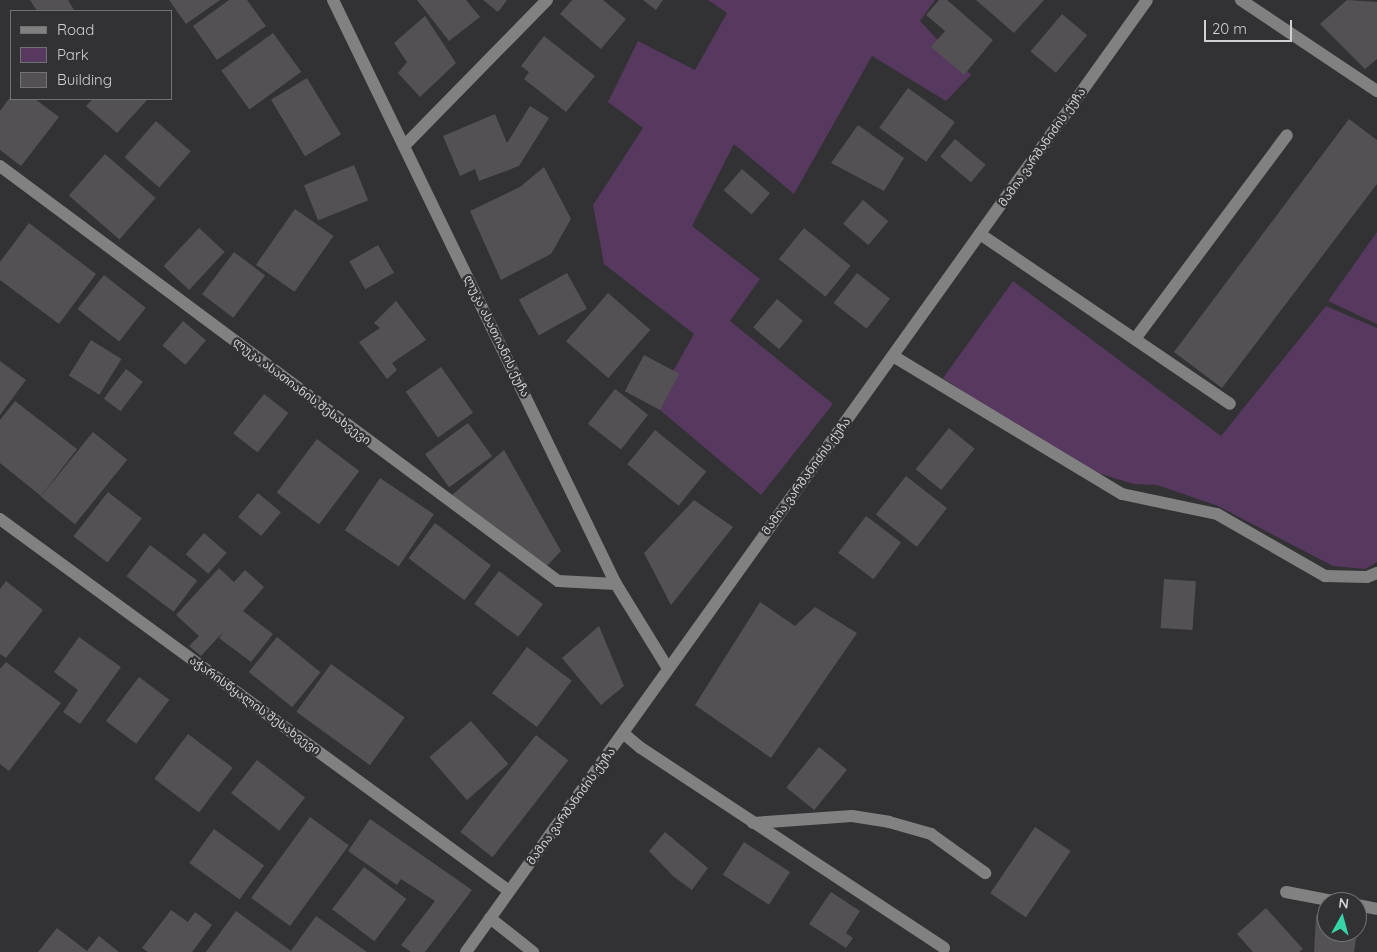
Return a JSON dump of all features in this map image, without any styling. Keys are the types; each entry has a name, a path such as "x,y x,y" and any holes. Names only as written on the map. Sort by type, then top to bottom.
{"street":[{"name":"ლუკა ასათიანის ქუჩა","path":"334,0 616,584 667,667"},
{"path":"405,145 547,0"},
{"name":"მამია ვარშანიძის ქუჩა","path":"466,952 623,733 667,667 893,356 1147,0"},
{"path":"1241,0 1377,91"},
{"path":"1135,339 1288,135"},
{"name":"ლუკა ასათიანის შესახვევი","path":"0,166 558,581 616,584"},
{"path":"980,234 1230,404"},
{"path":"893,356 1122,494 1217,514 1325,576 1367,577 1377,573"},
{"name":"აჭარისწყალის შესახვევი","path":"0,519 509,891"},
{"path":"623,733 753,823 944,948"},
{"path":"753,823 852,816 889,822 931,834 985,873"},
{"path":"1286,892 1317,898"},
{"path":"490,918 533,952"}],"green space":[{"path":"708,0 935,0 920,21 971,75 946,101 872,56 794,194 734,144 692,226 760,279 730,321 833,404 761,495 654,405 694,334 604,264 593,205 643,128 608,102 638,41 695,70 727,13"},
{"path":"1377,232 1377,324 1328,301"},
{"path":"1013,281 1221,436 1326,306 1377,328 1377,562 1365,569 1333,566 1218,506 1157,485 1133,484 1076,466 943,378"}],"building":[{"path":"30,0 68,0 74,10 36,10"},
{"path":"169,0 220,0 186,24"},
{"path":"229,0 247,0 266,26 217,60 193,26"},
{"path":"417,0 466,0 480,17 449,41"},
{"path":"483,0 507,0 498,12"},
{"path":"572,0 603,0 626,19 601,49 560,14"},
{"path":"643,0 663,0 656,10"},
{"path":"939,0 947,0 993,40 964,75 931,47 945,31 926,15"},
{"path":"976,0 1044,0 1014,33"},
{"path":"1347,0 1377,2 1377,59 1365,69 1320,24"},
{"path":"1062,14 1087,35 1056,73 1031,52"},
{"path":"425,16 456,63 420,97 398,73 407,62 394,43"},
{"path":"273,33 301,72 249,109 221,71"},
{"path":"544,36 595,76 566,112 524,79 529,72 521,66"},
{"path":"307,78 341,135 305,156 271,100"},
{"path":"908,88 955,122 926,162 879,128"},
{"path":"10,97 10,100 36,100 59,117 21,166 0,150 0,111"},
{"path":"92,100 147,100 117,133 86,106"},
{"path":"530,106 549,118 519,166 479,181 475,169 460,176 443,136 495,114 507,143"},
{"path":"1349,119 1377,140 1377,184 1222,388 1174,352"},
{"path":"156,121 191,151 159,187 125,157"},
{"path":"858,125 904,158 884,191 831,163"},
{"path":"955,139 986,165 971,182 940,157"},
{"path":"105,154 156,198 119,239 69,196"},
{"path":"354,165 368,200 318,220 304,185"},
{"path":"544,167 571,219 551,254 501,280 470,211 520,187"},
{"path":"742,169 770,193 752,214 724,190"},
{"path":"863,200 888,221 868,245 843,224"},
{"path":"295,209 334,236 294,292 256,265"},
{"path":"29,223 96,274 59,324 0,280 0,262"},
{"path":"199,228 225,252 189,290 164,266"},
{"path":"804,228 851,266 825,297 779,259"},
{"path":"378,245 394,273 365,289 349,262"},
{"path":"234,252 265,275 233,318 202,294"},
{"path":"567,273 587,309 539,336 519,300"},
{"path":"857,273 890,299 867,329 834,303"},
{"path":"104,275 146,308 119,342 78,309"},
{"path":"608,293 650,330 608,378 566,341"},
{"path":"777,299 803,321 779,349 753,327"},
{"path":"396,301 426,340 392,363 397,370 387,379 359,342 380,328 374,323"},
{"path":"183,321 206,340 185,365 162,346"},
{"path":"91,340 122,359 99,395 69,376"},
{"path":"644,355 679,374 660,410 625,391"},
{"path":"0,361 26,380 0,415"},
{"path":"441,367 473,413 438,438 406,392"},
{"path":"126,369 143,382 121,411 104,399"},
{"path":"615,389 648,415 621,450 588,424"},
{"path":"264,394 288,413 258,452 233,433"},
{"path":"15,401 77,449 41,496 0,463 0,420"},
{"path":"468,423 492,456 449,487 425,454"},
{"path":"949,428 975,449 941,490 916,469"},
{"path":"655,430 706,472 679,506 627,464"},
{"path":"93,432 127,460 75,524 41,497"},
{"path":"317,439 359,471 319,524 277,493"},
{"path":"504,450 561,551 547,566 452,495"},
{"path":"906,476 947,508 917,547 876,515"},
{"path":"380,478 434,514 399,567 345,530"},
{"path":"108,492 142,518 107,563 74,536"},
{"path":"258,493 281,512 261,536 238,517"},
{"path":"694,500 733,527 671,605 644,553"},
{"path":"866,516 901,542 873,579 838,553"},
{"path":"435,523 491,565 464,600 409,558"},
{"path":"204,533 227,553 208,574 186,554"},
{"path":"150,545 197,581 174,612 127,576"},
{"path":"219,568 234,582 245,570 264,587 243,611 273,634 251,662 219,638 223,632 201,656 189,646 199,636 176,615"},
{"path":"499,571 543,604 518,637 474,604"},
{"path":"1164,579 1196,581 1193,630 1161,628"},
{"path":"6,581 43,610 6,658 0,654 0,589"},
{"path":"760,602 795,626 815,607 857,633 771,758 695,705"},
{"path":"599,626 624,686 601,705 562,658"},
{"path":"79,637 121,667 80,724 63,712 78,690 54,672"},
{"path":"277,637 321,672 292,707 249,672"},
{"path":"527,647 572,681 537,727 492,693"},
{"path":"6,662 61,703 9,771 0,764 0,669"},
{"path":"331,664 405,717 370,765 296,712"},
{"path":"139,677 169,700 136,744 106,721"},
{"path":"471,721 508,764 467,800 429,757"},
{"path":"188,734 233,768 199,812 154,779"},
{"path":"536,735 568,760 493,857 460,832"},
{"path":"819,747 847,770 814,810 786,787"},
{"path":"257,760 305,798 279,831 231,793"},
{"path":"310,817 349,845 290,926 251,898"},
{"path":"370,819 472,890 425,952 411,952 401,945 435,901 401,879 397,885 348,851"},
{"path":"1035,827 1071,851 1026,917 990,893"},
{"path":"214,829 264,865 239,899 189,863"},
{"path":"665,832 708,868 692,890 674,877 649,851"},
{"path":"744,842 790,872 769,905 723,875"},
{"path":"364,867 406,899 374,941 332,909"},
{"path":"831,892 860,911 846,933 853,938 846,948 809,924"},
{"path":"1266,908 1303,949 1299,952 1253,952 1237,934"},
{"path":"171,910 188,922 195,912 212,925 192,952 148,952 142,948"},
{"path":"236,911 291,951 316,916 367,952 206,952"},
{"path":"1316,915 1317,942 1356,942 1354,952 1314,952"},
{"path":"57,928 87,951 99,936 119,952 38,952"}]}
